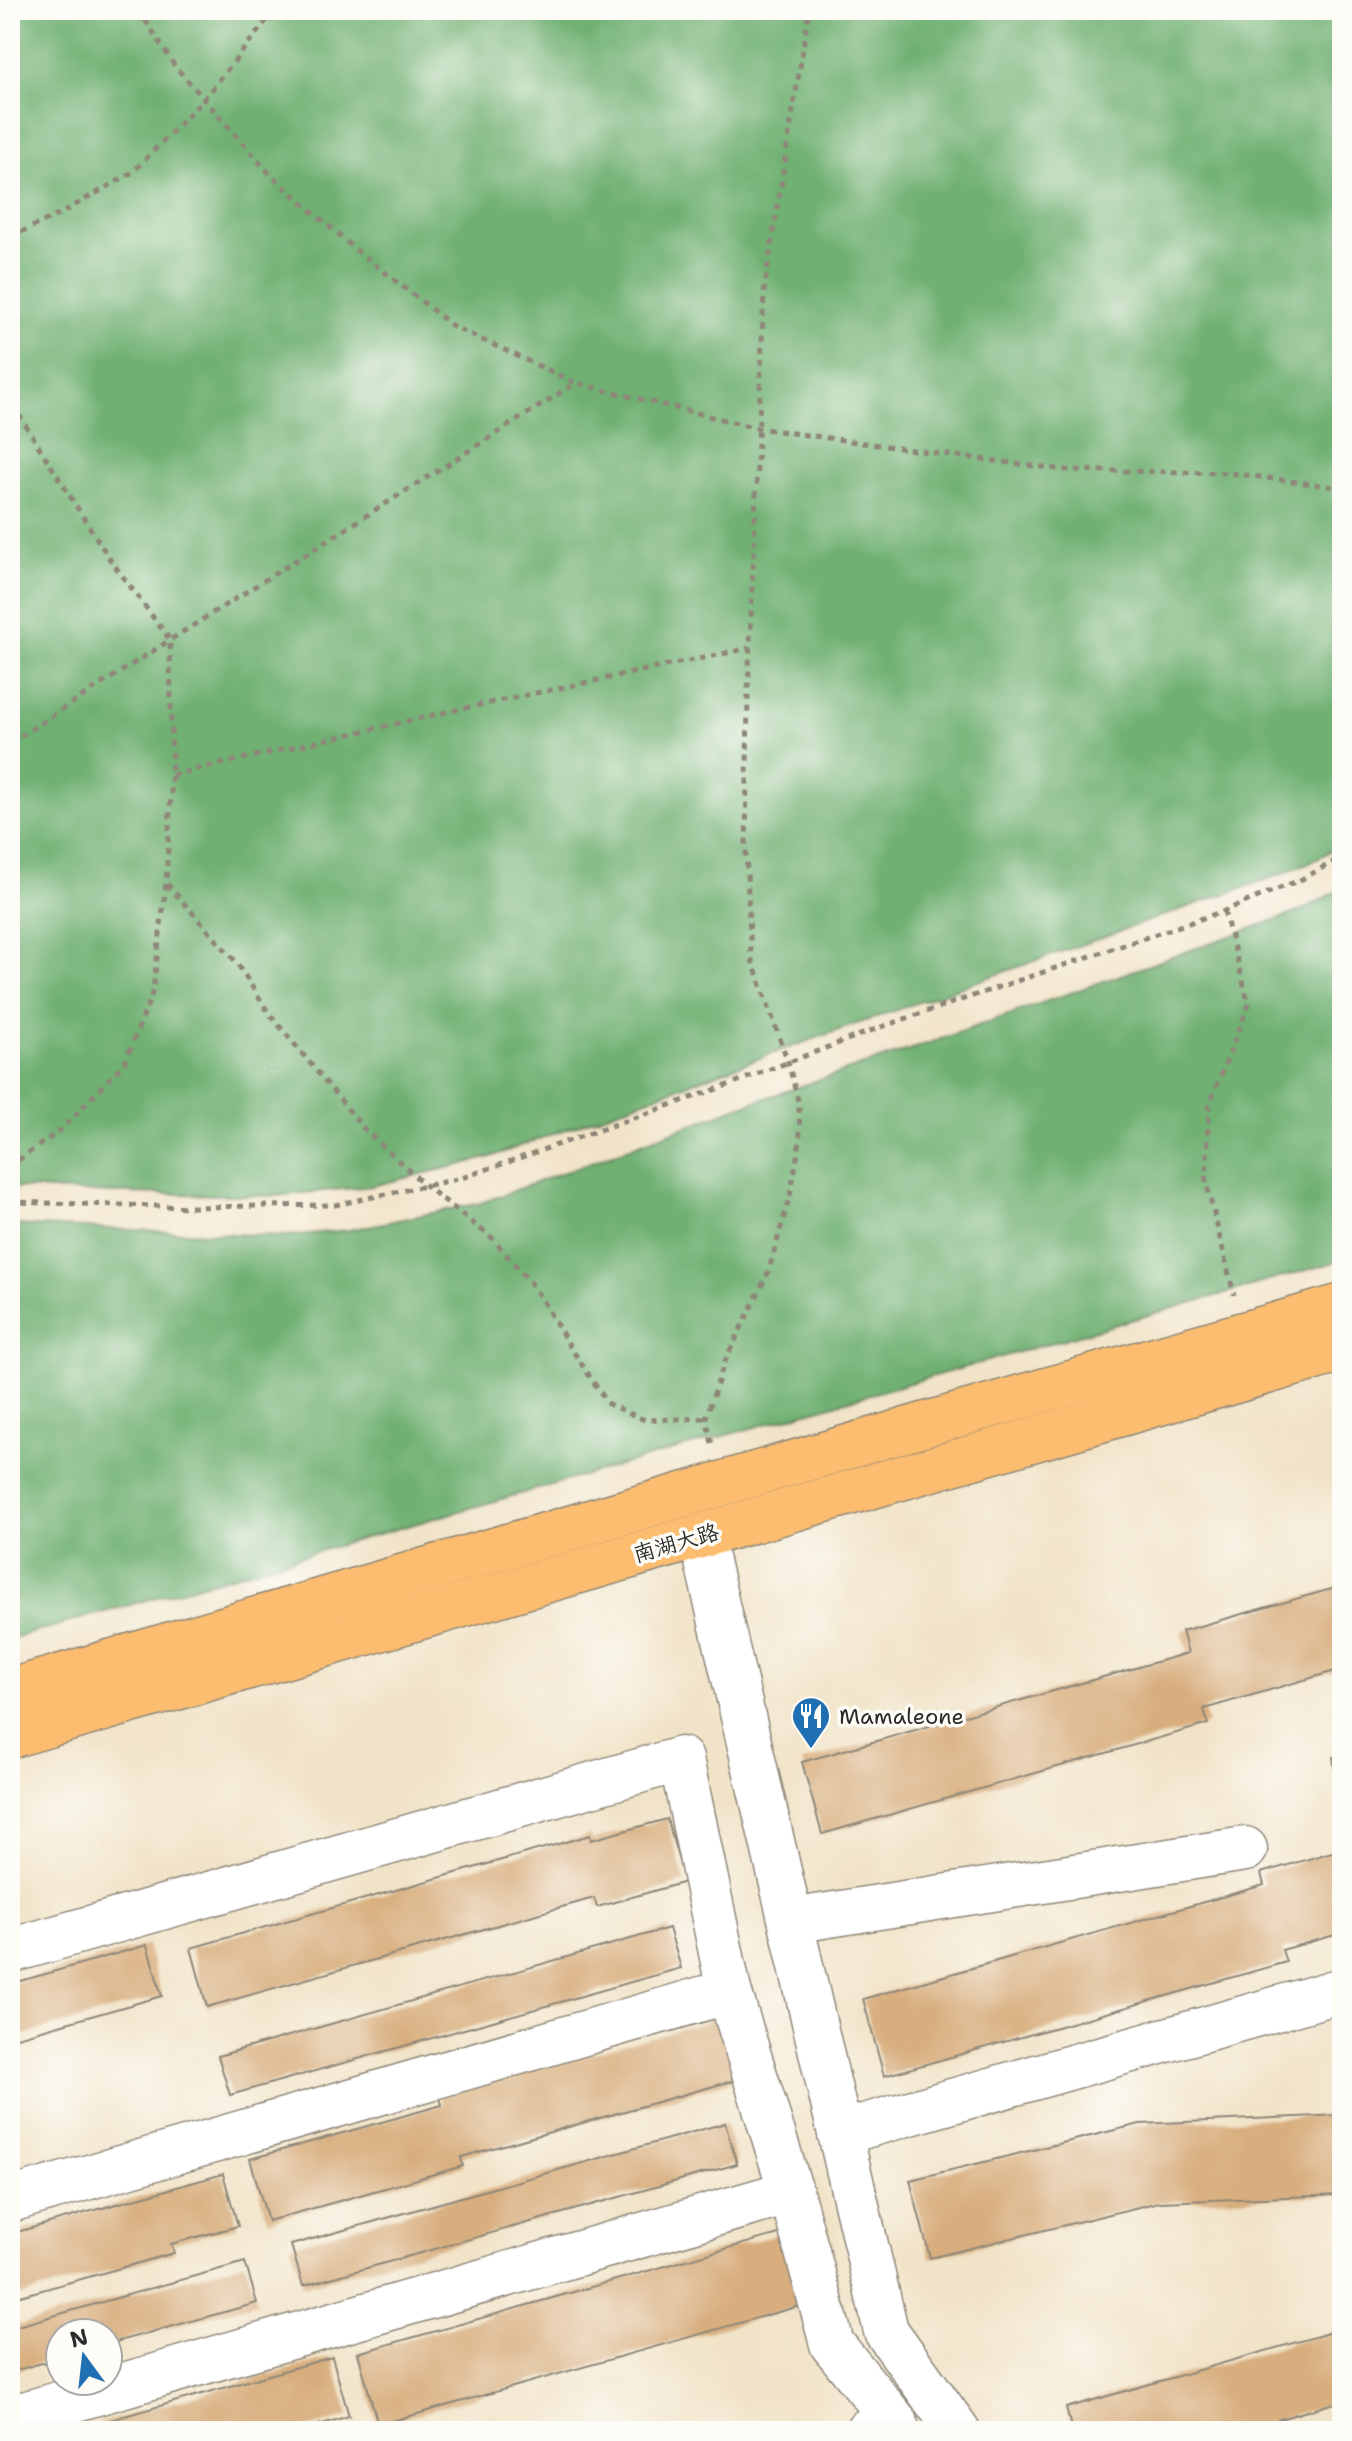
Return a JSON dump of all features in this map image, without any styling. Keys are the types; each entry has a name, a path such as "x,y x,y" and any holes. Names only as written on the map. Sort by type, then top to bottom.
{"main road":[{"name":"南湖大路","path":"10,1691 1342,1306"},
{"name":"南湖大路","path":"10,1736 1342,1350"}],"street":[{"path":"701,1536 886,2331 958,2431"},
{"path":"10,1951 681,1759 729,1991 791,2192 832,2344 896,2423 867,2431"},
{"path":"791,1921 1245,1849"},
{"path":"840,2133 1342,1990"},
{"path":"10,2200 729,1991"},
{"path":"10,2418 791,2192"}],"path":[{"path":"139,10 174,65 270,174 349,244 454,327 576,383 757,428 1065,470 1230,473 1342,488"},
{"path":"10,237 56,216 133,172 204,99 275,10"},
{"path":"714,1452 706,1418 724,1363 768,1273 790,1196 800,1141 799,1104 788,1062 751,957 746,851 757,428 764,292 809,10"},
{"path":"10,743 576,383"},
{"path":"10,406 21,418 109,558 170,640 172,775 166,884 153,991 125,1062 62,1129 10,1166"},
{"path":"172,775 451,711 750,648"},
{"path":"10,1202 193,1207 335,1205 462,1178 881,1027 1224,911 1302,879 1342,857"},
{"path":"166,884 237,963 268,1012 365,1130 426,1186 492,1238 534,1287 608,1404 645,1420 706,1418"},
{"path":"1224,911 1249,1004 1209,1105 1206,1181 1237,1305"}],"green space":[{"path":"10,10 1342,10 1342,845 1276,876 726,1070 488,1158 372,1186 275,1196 78,1192 10,1187"},
{"path":"1342,889 1342,1260 10,1639 10,1225 286,1236 349,1230 481,1203 736,1108 1298,912"}],"building":[{"path":"1342,1586 1342,1669 1204,1709 1208,1724 822,1834 802,1762 1188,1653 1182,1631"},
{"path":"1342,1755 1342,1819 1340,1819 1333,1757"},
{"path":"667,1819 685,1882 597,1907 594,1898 207,2007 191,1948 590,1835 591,1840"},
{"path":"1342,1849 1342,1933 1282,1950 1286,1962 884,2076 863,1999 1264,1885 1261,1873"},
{"path":"669,1928 681,1968 230,2095 218,2056"},
{"path":"147,1945 162,1996 10,2039 10,1984"},
{"path":"721,2017 739,2079 461,2157 463,2166 268,2221 250,2159 442,2105 440,2097"},
{"path":"1342,2115 1342,2195 1159,2202 930,2258 910,2180 1140,2124"},
{"path":"725,2123 737,2164 303,2286 291,2245"},
{"path":"223,2174 238,2226 171,2244 174,2253 10,2299 10,2234"},
{"path":"789,2231 810,2303 378,2425 358,2353"},
{"path":"245,2262 257,2303 124,2340 124,2317 49,2317"},
{"path":"44,2318 44,2362 10,2372 10,2328"},
{"path":"1342,2329 1342,2401 1238,2431 1072,2431 1066,2408"},
{"path":"332,2357 349,2416 298,2431 72,2431"}],"place":[{"name":"Mamaleone","path":"811,1750"}]}
